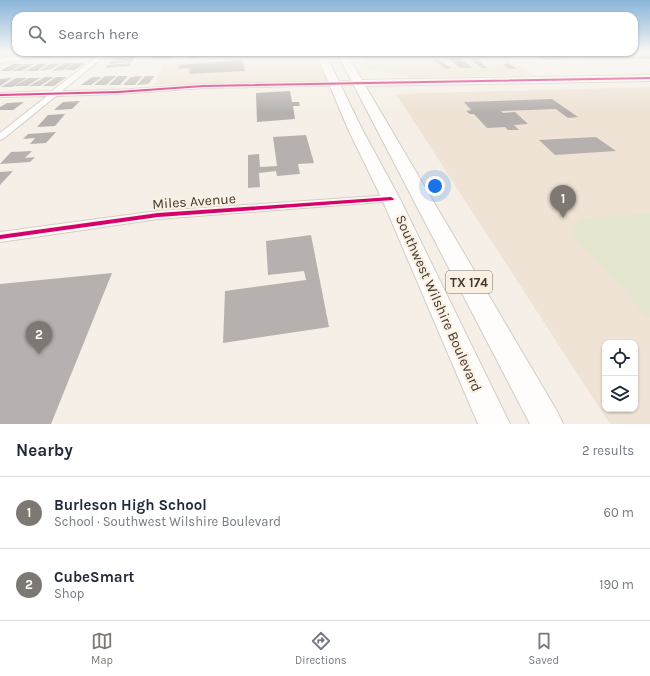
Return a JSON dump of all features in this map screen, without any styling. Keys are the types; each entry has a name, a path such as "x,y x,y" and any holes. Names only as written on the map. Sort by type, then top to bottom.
{"main road":[{"name":"Southwest Wilshire Boulevard","path":"330,73 355,129 391,199 494,424"},
{"name":"Southwest Wilshire Boulevard","path":"353,73 547,424"}],"street":[{"path":"0,137 83,73"},
{"path":"0,95 118,92 203,86 650,78"},
{"name":"Miles Avenue","path":"0,237 158,215 391,199"}],"shaded area":[{"path":"159,73 323,73 327,80 155,85"},
{"path":"388,73 530,73 534,75 416,78"},
{"path":"650,87 650,424 610,424 602,412 638,412 638,340 602,340 602,412 396,94"}],"green space":[{"path":"650,214 650,319 572,235 580,218"}],"building":[{"path":"189,73 212,73 189,74"},
{"path":"105,76 116,76 106,85 94,85"},
{"path":"118,76 128,76 120,85 109,85"},
{"path":"142,76 135,85 123,85 131,77"},
{"path":"145,76 155,76 148,84 137,85"},
{"path":"45,77 54,77 40,86 29,86"},
{"path":"56,77 67,77 54,86 43,86"},
{"path":"92,77 102,77 91,85 81,85"},
{"path":"12,78 0,86 0,79"},
{"path":"16,78 27,78 12,87 1,87"},
{"path":"29,78 40,78 27,86 14,86"},
{"path":"290,91 292,102 299,102 300,106 293,106 295,119 257,122 256,93"},
{"path":"552,99 578,117 568,118 556,109 501,111 503,113 515,112 528,124 514,125 519,130 508,130 505,127 487,128 474,114 470,114 466,111 471,110 464,102"},
{"path":"80,101 72,109 54,110 63,102"},
{"path":"24,102 13,110 0,110 0,107 7,103"},
{"path":"65,114 55,126 37,127 48,115"},
{"path":"56,132 46,143 30,144 35,138 23,139 28,134"},
{"path":"306,135 314,163 298,164 300,174 277,176 276,171 259,173 260,187 248,188 248,155 259,154 260,167 277,166 273,137"},
{"path":"596,137 616,151 555,155 539,140"},
{"path":"32,151 25,158 35,157 30,162 0,164 11,152"},
{"path":"13,171 0,185 0,172"},
{"path":"311,235 329,327 223,343 225,291 306,280 304,271 268,275 266,241"},
{"path":"112,273 51,424 0,424 0,284"}],"cycle path":[{"path":"0,95 118,92 203,86 650,78"},
{"path":"0,237 158,215 391,199"}],"place":[{"name":"Burleson High School","path":"563,218"},
{"name":"CubeSmart","path":"39,354"}]}
